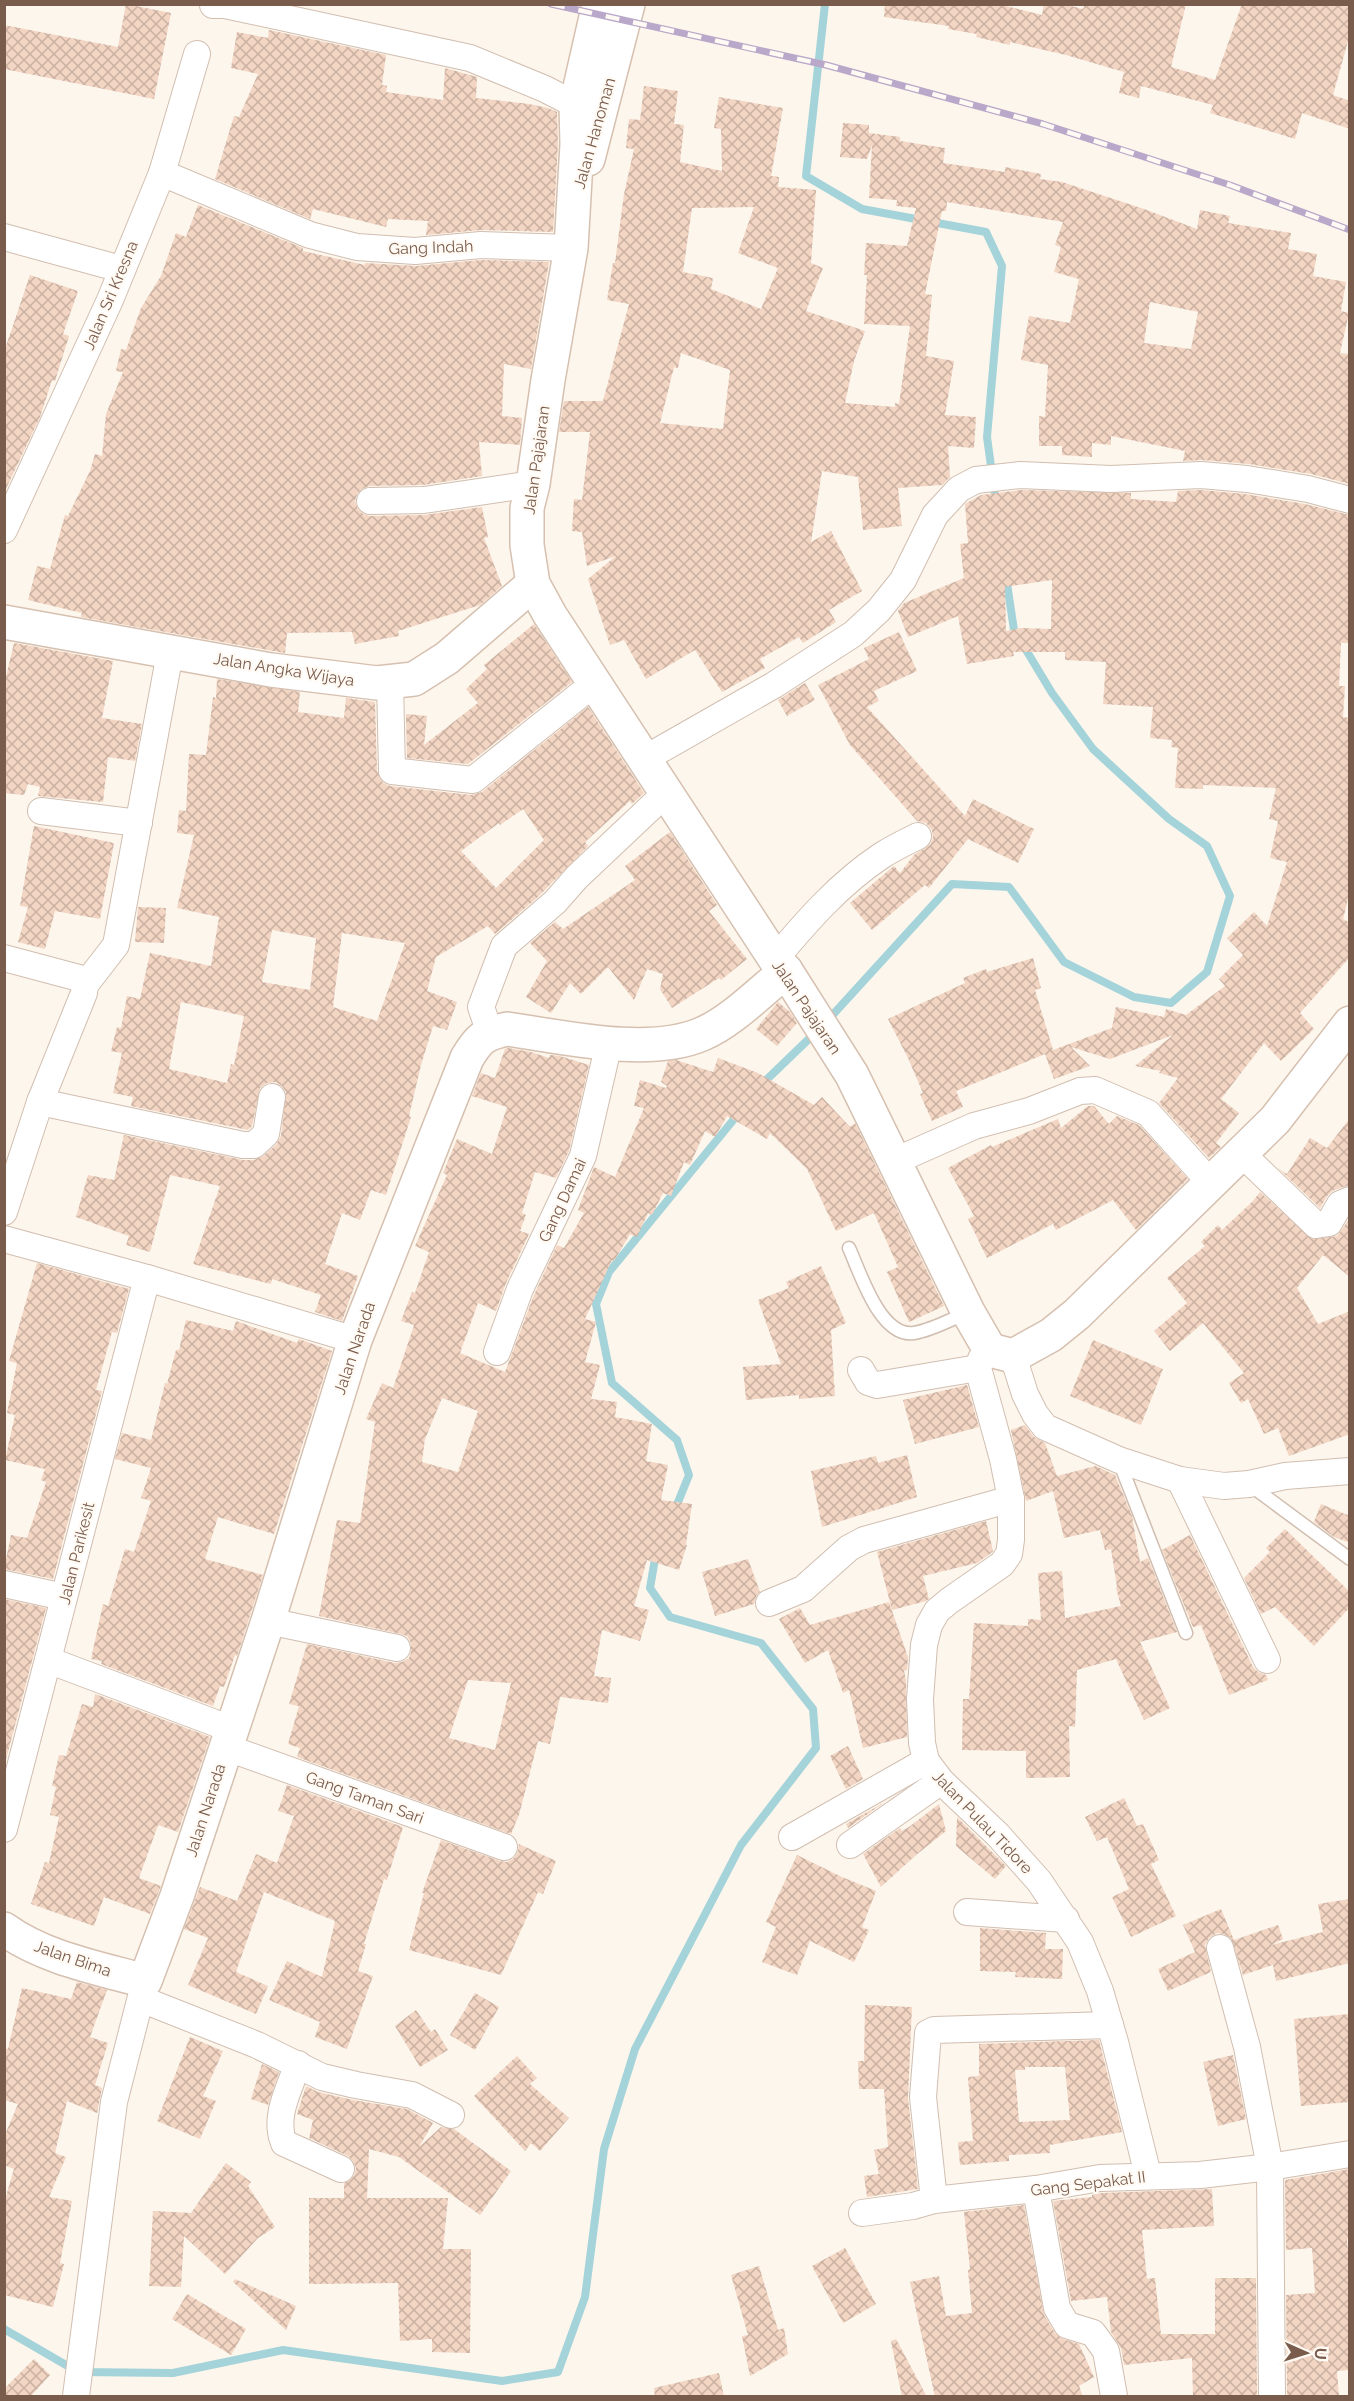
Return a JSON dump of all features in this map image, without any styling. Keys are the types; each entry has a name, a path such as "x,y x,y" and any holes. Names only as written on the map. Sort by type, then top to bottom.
{"main road":[{"name":"Jalan Hanoman","path":"589,108 599,4"},
{"name":"Jalan Hanoman","path":"574,204 577,144 628,4"},
{"name":"Jalan Pajajaran","path":"574,204 571,248 533,484 527,508 532,584 666,793 817,1018 852,1075 994,1358"},
{"name":"Jalan Angka Wijaya","path":"4,622 271,670 377,683 414,679 447,658 532,584"},
{"path":"490,1033 507,1029 609,1043 678,1042 704,1034 735,1013 780,965"},
{"path":"994,1358 1051,1335 1077,1314 1275,1120 1350,1023"},
{"name":"Jalan Narada","path":"143,1990 177,1896 268,1621 355,1340 467,1058 477,1041 490,1033"},
{"name":"Jalan Bima","path":"4,1929 17,1938 143,1990"}],"street":[{"path":"212,5 225,5 470,58 589,108"},
{"name":"Jalan Sri Kresna","path":"4,530 110,300 162,173 198,54"},
{"name":"Gang Indah","path":"162,173 310,235 357,247 415,250 481,245 571,248"},
{"path":"4,237 122,269"},
{"path":"645,758 774,685 853,634 879,610 903,580 936,515 959,489 976,480 1020,475 1111,479 1201,475 1268,482 1350,500"},
{"path":"370,501 424,500 533,484"},
{"path":"4,1212 40,1102 84,993 85,985 116,945 170,653"},
{"path":"390,682 392,771 473,780 596,682"},
{"path":"490,1033 481,1006 504,946 555,902 577,877 666,793"},
{"path":"41,811 139,823"},
{"path":"780,965 813,914 849,880 882,855 918,836"},
{"path":"4,958 80,978 85,985"},
{"name":"Gang Damai","path":"497,1352 520,1289 583,1156 609,1043"},
{"path":"895,1161 974,1126 1029,1111 1080,1091 1095,1090 1148,1113 1210,1182"},
{"path":"40,1102 243,1145 254,1145 266,1134 272,1097"},
{"path":"1241,1153 1316,1225 1329,1222 1340,1204 1350,1200"},
{"path":"4,1239 147,1278 355,1340"},
{"name":"Jalan Parikesit","path":"4,1829 147,1278"},
{"path":"861,1370 868,1382 877,1385 994,1358 1025,1394 1035,1414 1045,1427 1119,1460 1180,1480 1224,1486 1249,1484 1285,1476 1350,1471"},
{"name":"Jalan Pulau Tidore","path":"994,1358 1003,1459 1011,1498 1009,1554 1002,1564 937,1611 929,1625 924,1645 920,1699 922,1743 933,1771 998,1835 1040,1881 1080,1942 1100,1991 1110,2025 1148,2175"},
{"path":"1180,1480 1268,1660"},
{"path":"769,1604 803,1589 849,1548 864,1540 1011,1498"},
{"path":"4,1584 64,1598"},
{"path":"268,1621 397,1648"},
{"name":"Gang Taman Sari","path":"48,1660 228,1738 504,1846"},
{"path":"792,1837 933,1771"},
{"path":"850,1845 933,1771"},
{"path":"967,1912 1066,1920"},
{"path":"1220,1948 1247,2048 1270,2167 1272,2397"},
{"path":"78,2386 91,2269 114,2102 143,1990 322,2076 412,2095 451,2115"},
{"path":"934,2200 923,2097 928,2033 934,2030 1110,2025"},
{"path":"298,2064 280,2119 279,2132 284,2143 341,2169"},
{"name":"Gang Sepakat II","path":"862,2213 913,2206 934,2200 1036,2189 1100,2178 1200,2175 1350,2154"},
{"path":"1036,2189 1057,2307 1067,2325 1093,2333 1106,2351 1114,2397"}],"lane":[{"path":"849,1248 873,1305 891,1326 911,1334 969,1312"},
{"path":"1119,1460 1186,1633"},
{"path":"1249,1484 1350,1559"}],"building":[{"path":"126,4 171,13 154,99 4,69 4,25 118,47"},
{"path":"885,4 998,4 1042,15 1044,4 1063,4 1083,9 1085,4 1186,4 1171,67 1215,80 1242,4 1350,4 1350,34 1333,95 1350,101 1350,129 1302,113 1295,139 1210,113 1213,105 1141,86 1139,98 1119,93 1124,72 1066,55 976,37 977,34 948,29 949,26 884,17"},
{"path":"269,30 386,55 382,85 387,86 386,92 443,100 445,68 477,77 476,98 529,104 557,112 558,144 553,232 481,230 426,235 428,221 388,219 386,227 313,209 310,219 215,179 234,116 239,117 258,74 231,68 237,32 268,38"},
{"path":"644,86 678,91 674,124 684,125 680,162 722,171 721,129 714,128 719,97 783,108 771,176 779,177 778,187 816,190 811,263 823,268 806,311 865,331 854,361 845,403 895,407 895,403 899,404 910,326 864,324 866,243 907,246 916,208 896,206 897,200 869,198 872,145 867,159 840,157 843,123 869,125 869,133 900,137 900,141 945,148 943,163 1005,172 1005,167 1041,174 1040,179 1062,182 1197,229 1200,210 1230,216 1228,223 1291,233 1288,249 1317,254 1313,276 1346,282 1341,311 1349,313 1340,353 1350,354 1350,484 1311,474 1249,464 1202,460 1183,461 1185,451 1111,436 1111,445 1092,443 1092,457 1062,455 1062,446 1039,446 1039,416 1045,417 1048,365 1021,360 1029,316 1070,323 1079,279 1054,272 1061,247 1055,245 1063,222 947,202 946,211 942,211 925,294 932,295 926,356 954,361 945,415 976,417 974,448 948,446 950,477 942,485 898,488 902,526 863,530 858,477 822,471 811,542 831,531 862,591 829,610 836,622 803,643 799,637 760,659 765,668 722,692 695,650 646,679 624,640 610,645 588,579 616,556 587,566 582,532 572,531 574,499 582,500 590,432 559,432 564,401 603,401 629,304 607,300 613,263 615,263 624,194 634,149 626,148 629,119 640,120","holes":["754,207 738,253 778,268 761,309 711,289 713,278 683,272 692,208","1150,302 1198,312 1191,349 1144,343","681,353 730,370 723,429 660,423 674,367 678,368"]},
{"path":"198,205 303,248 303,251 365,265 365,263 416,266 481,260 549,262 531,369 504,364 502,416 522,418 520,445 479,442 482,476 423,485 369,486 357,494 355,501 363,514 370,516 424,515 482,507 488,537 484,538 502,586 480,605 398,631 399,636 355,644 352,632 287,633 285,653 81,617 82,613 28,600 37,566 50,569 65,515 68,516 90,471 95,454 102,456 106,414 123,372 116,371 121,349 126,350 141,308 161,276 176,233 186,237"},
{"path":"30,275 78,291 63,334 69,336 55,381 52,380 40,417 4,493 4,352"},
{"path":"1021,490 1131,493 1131,499 1176,502 1178,491 1201,490 1245,494 1305,504 1350,515 1350,643 1341,643 1339,686 1345,686 1343,717 1350,718 1350,891 1343,919 1350,923 1350,957 1300,1013 1314,1029 1281,1061 1264,1043 1221,1099 1239,1113 1216,1143 1221,1147 1209,1158 1159,1103 1178,1078 1159,1073 1161,1071 1135,1066 1173,1035 1110,1059 1071,1047 1090,1066 1054,1079 1045,1054 956,1091 963,1107 932,1121 908,1058 888,1019 965,983 963,978 986,969 987,972 1033,958 1041,988 1035,990 1053,1050 1112,1028 1116,1007 1164,1017 1166,1009 1186,1015 1225,986 1219,979 1243,955 1227,938 1254,912 1267,926 1287,862 1270,858 1278,821 1269,819 1276,788 1203,785 1203,789 1175,788 1178,748 1171,747 1172,740 1150,738 1153,707 1103,704 1106,662 1065,660 1065,652 1013,652 1014,656 967,664 958,616 908,637 898,611 904,603 964,578 960,544 968,543 965,504 981,495","holes":["1052,580 1051,629 1021,628 1006,631 1005,587"]},
{"path":"534,624 572,682 468,764 407,758 406,714 427,716 424,745 478,703 466,689 487,669 484,665"},
{"path":"899,632 917,671 874,691 879,701 867,707 965,816 973,799 1034,829 1018,863 968,839 929,888 925,885 872,930 850,903 894,866 900,873 914,855 930,845 933,838 932,830 926,823 917,821 850,745 818,685 869,659 864,648"},
{"path":"14,643 113,661 102,718 142,724 135,761 108,757 103,802 38,796 40,787 28,784 24,795 4,793 4,685"},
{"path":"217,679 300,692 298,712 344,718 346,698 375,702 377,771 383,783 390,786 471,795 482,792 588,707 644,793 632,804 630,801 585,842 588,846 538,897 495,934 488,926 436,957 427,991 457,1002 447,1030 433,1026 421,1065 409,1116 411,1117 386,1195 371,1190 360,1220 342,1213 325,1264 358,1276 342,1321 315,1312 321,1295 272,1279 271,1284 193,1264 220,1186 170,1175 150,1252 126,1245 129,1236 76,1217 88,1175 114,1180 124,1135 243,1160 254,1160 263,1156 276,1145 281,1136 286,1092 275,1082 267,1083 260,1088 252,1126 248,1130 131,1106 133,1097 113,1093 122,1053 111,1051 117,1027 121,1028 127,996 140,999 150,953 211,966 219,917 177,908 194,835 177,833 179,810 186,811 189,754 206,755 213,697 216,698","holes":["523,809 544,840 496,888 461,851 499,823 500,825","272,930 316,938 310,990 262,982","342,933 405,943 377,1021 333,1007","181,1002 244,1016 234,1065 231,1064 227,1083 169,1069"]},
{"path":"805,683 815,700 787,716 778,700"},
{"path":"34,826 114,843 100,919 55,911 45,949 18,942 28,907 20,906"},
{"path":"670,832 717,905 709,911 747,959 721,980 719,978 672,1008 660,989 663,974 647,969 634,1000 608,967 581,994 570,983 551,1013 526,997 547,961 530,943 555,922 563,929 635,880 625,866"},
{"path":"138,907 166,908 164,943 135,942"},
{"path":"778,1002 790,1012 797,1023 777,1046 756,1029"},
{"path":"505,1049 531,1052 549,1058 550,1055 560,1056 589,1065 569,1151 556,1178 535,1172 522,1213 526,1215 520,1231 529,1234 506,1283 496,1311 478,1303 460,1353 505,1372 534,1295 557,1245 564,1248 584,1213 578,1210 594,1167 615,1177 644,1108 634,1106 640,1080 666,1088 667,1086 661,1082 668,1061 676,1060 713,1072 718,1058 758,1073 814,1105 822,1097 850,1127 855,1123 944,1306 909,1322 887,1272 898,1267 874,1213 836,1231 807,1169 770,1133 767,1139 727,1116 715,1137 705,1131 690,1165 684,1162 671,1196 663,1193 652,1215 648,1213 637,1237 630,1234 614,1261 612,1260 585,1319 596,1322 585,1362 600,1365 591,1399 617,1402 615,1417 652,1424 646,1461 668,1465 661,1500 692,1504 687,1545 679,1570 647,1560 634,1606 649,1610 640,1641 602,1630 594,1676 611,1678 608,1703 560,1697 550,1744 538,1741 519,1815 511,1834 297,1757 300,1748 288,1744 299,1706 289,1704 307,1644 395,1663 409,1658 411,1652 411,1643 407,1636 319,1616 337,1520 360,1523 375,1422 366,1419 382,1383 393,1388 414,1325 401,1321 412,1292 415,1293 429,1252 415,1246 447,1175 443,1173 457,1139 492,1154 507,1107 472,1096 481,1073 495,1078","holes":["442,1398 478,1411 458,1472 422,1462 425,1439","468,1680 511,1683 495,1750 449,1738"]},
{"path":"1088,1106 1094,1106 1109,1124 1117,1116 1139,1125 1188,1179 1136,1230 1113,1200 1056,1230 1053,1224 987,1258 968,1219 974,1216 948,1168 991,1145 992,1147 1058,1119 1061,1128"},
{"path":"1350,1118 1350,1185 1334,1190 1327,1196 1320,1208 1278,1168 1287,1174 1310,1138 1327,1148"},
{"path":"1260,1192 1312,1239 1337,1236 1350,1218 1350,1277 1323,1255 1297,1288 1318,1324 1350,1311 1350,1434 1289,1456 1278,1428 1264,1434 1248,1399 1241,1403 1229,1383 1244,1373 1203,1323 1170,1351 1154,1331 1187,1303 1167,1278 1205,1246 1201,1242 1218,1225 1222,1230"},
{"path":"37,1263 129,1289 117,1333 112,1332 96,1390 102,1391 53,1579 4,1569 11,1535 27,1538 46,1482 41,1480 45,1469 5,1460 15,1415 7,1413 17,1363 9,1361"},
{"path":"821,1266 846,1323 831,1330 835,1396 799,1399 799,1395 746,1400 743,1367 781,1364 758,1300 789,1288 786,1282"},
{"path":"186,1320 233,1331 236,1321 297,1343 299,1339 332,1351 274,1534 218,1517 205,1559 263,1575 237,1656 235,1655 224,1687 220,1686 213,1706 101,1664 102,1661 91,1659 103,1604 108,1606 125,1549 134,1552 151,1501 141,1498 151,1468 115,1459 122,1433 151,1440 165,1383 167,1384 176,1350 179,1350"},
{"path":"1093,1340 1163,1369 1141,1425 1070,1396"},
{"path":"967,1385 979,1427 915,1444 903,1400"},
{"path":"1025,1425 1034,1437 1045,1443 1057,1476 1096,1466 1115,1475 1132,1516 1140,1562 1148,1558 1177,1632 1140,1642 1170,1708 1144,1720 1116,1659 1077,1670 1075,1727 1069,1726 1070,1777 1026,1778 1026,1751 962,1750 963,1699 969,1699 974,1623 1028,1626 1028,1619 1041,1620 1038,1573 1062,1571 1065,1618 1121,1606 1116,1588 1111,1549 1105,1550 1100,1530 1064,1538 1053,1491 1026,1501 1011,1430"},
{"path":"907,1455 917,1497 822,1527 811,1471 876,1456 878,1463"},
{"path":"1321,1504 1350,1516 1350,1543 1334,1537 1314,1522"},
{"path":"986,1521 993,1551 991,1553 977,1563 923,1576 929,1599 892,1610 877,1552"},
{"path":"1285,1529 1350,1592 1350,1607 1314,1646 1275,1607 1261,1614 1244,1578 1270,1552 1266,1548"},
{"path":"1190,1535 1253,1667 1266,1675 1268,1680 1229,1695 1201,1625 1193,1627 1162,1550"},
{"path":"748,1559 760,1592 754,1604 715,1616 702,1572"},
{"path":"4,1599 46,1608 4,1767"},
{"path":"889,1602 908,1657 907,1670 904,1671 907,1737 863,1748 849,1690 843,1693 828,1650 805,1663 779,1619 800,1608 810,1625"},
{"path":"95,1694 210,1737 178,1832 158,1825 139,1878 161,1886 150,1914 104,1897 94,1926 31,1904 45,1862 49,1863 59,1817 50,1815 56,1787 52,1786 59,1755 66,1756 82,1704 93,1707"},
{"path":"848,1746 863,1779 846,1789 830,1756"},
{"path":"287,1785 403,1827 364,1944 366,1944 358,1971 373,1976 347,2049 315,2037 320,2022 269,2000 287,1961 322,1977 335,1921 264,1892 236,1972 268,1986 256,2014 188,1985 208,1938 184,1929 200,1887 237,1901 256,1854 277,1863 294,1816 278,1811"},
{"path":"1124,1798 1137,1826 1143,1824 1159,1860 1151,1864 1176,1916 1131,1937 1112,1897 1129,1889 1107,1837 1097,1841 1085,1817"},
{"path":"885,1802 848,1828 846,1824"},
{"path":"939,1804 946,1831 881,1887 863,1854 900,1828 902,1831 909,1827"},
{"path":"957,1817 1006,1866 995,1879 956,1846"},
{"path":"441,1840 507,1862 514,1858 519,1844 556,1861 543,1894 538,1892 501,1975 409,1950 424,1893 422,1893"},
{"path":"797,1855 876,1891 862,1927 869,1930 854,1962 810,1941 797,1975 762,1962 776,1927 766,1922"},
{"path":"1350,1899 1350,1963 1276,1981 1273,1965 1243,1975 1231,1938 1217,1933 1209,1938 1205,1945 1211,1972 1168,1991 1158,1969 1195,1952 1183,1925 1221,1909 1234,1940 1278,1925 1283,1939 1271,1945 1323,1932 1318,1904"},
{"path":"980,1928 1046,1933 1045,1949 1063,1949 1062,1979 1015,1977 1016,1972 980,1971"},
{"path":"77,1982 107,1990 90,2037 108,2043 95,2085 102,2088 97,2113 67,2101 55,2153 66,2157 49,2197 72,2201 60,2263 64,2264 53,2307 4,2295 4,2203 14,2169 4,2165 4,2137 18,2104 4,2100 4,2048 8,2049 22,1988 71,1999"},
{"path":"475,1993 499,2007 475,2050 450,2035"},
{"path":"865,2005 912,2007 908,2098 918,2189 867,2197 864,2176 879,2174 874,2150 888,2147 884,2089 859,2089 858,2061 864,2061"},
{"path":"416,2010 431,2032 435,2029 448,2050 420,2067 395,2026"},
{"path":"1350,2014 1350,2102 1301,2106 1294,2019"},
{"path":"190,2037 223,2051 203,2096 216,2101 200,2139 157,2121"},
{"path":"1099,2040 1122,2132 1050,2145 1050,2153 1009,2155 1009,2161 960,2165 958,2142 973,2141 968,2077 979,2076 979,2044","holes":["1025,2067 1065,2067 1070,2120 1019,2122 1015,2070 1025,2070"]},
{"path":"1233,2055 1246,2119 1218,2126 1203,2062"},
{"path":"517,2056 537,2078 530,2084 569,2118 540,2151 531,2143 525,2151 474,2096"},
{"path":"262,2064 279,2072 268,2105 251,2099"},
{"path":"306,2086 318,2092 353,2100 407,2109 433,2123 419,2147 441,2127 454,2129 511,2171 480,2215 399,2157 369,2149 367,2198 448,2198 443,2249 471,2249 470,2353 432,2352 432,2339 400,2341 398,2283 309,2284 309,2198 344,2198 344,2183 354,2176 356,2168 348,2156 309,2138 313,2120 297,2114"},
{"path":"226,2163 251,2182 248,2186 275,2227 258,2238 225,2274 184,2236 181,2287 149,2286 153,2211 191,2213"},
{"path":"1350,2169 1350,2239 1347,2239 1350,2278 1350,2370 1337,2371 1339,2397 1287,2397 1286,2295 1315,2293 1312,2248 1286,2250 1285,2180"},
{"path":"1212,2189 1214,2226 1142,2230 1147,2279 1155,2278 1161,2334 1215,2334 1215,2278 1256,2278 1257,2397 1193,2397 1192,2358 1124,2365 1121,2348 1111,2332 1107,2297 1071,2301 1053,2201 1092,2197 1092,2195 1102,2193"},
{"path":"1024,2205 1044,2315 1055,2333 1063,2339 1079,2344 1094,2377 1079,2386 1083,2397 935,2397 910,2282 939,2276 946,2316 972,2313 964,2212"},
{"path":"845,2248 876,2304 843,2323 812,2266"},
{"path":"759,2266 778,2330 784,2328 788,2354 750,2376 742,2336 748,2335 731,2275"},
{"path":"235,2279 296,2306 286,2330 233,2282"},
{"path":"187,2294 246,2329 231,2355 172,2319"},
{"path":"896,2339 927,2397 902,2397 891,2341"},
{"path":"34,2359 50,2375 30,2397 4,2397 4,2389"},
{"path":"719,2373 724,2397 655,2397 654,2388"}],"waterway":[{"path":"825,4 806,176 862,209 986,232 1002,266 987,437 996,503"},
{"path":"828,1020 952,884 1009,887 1064,962 1134,997 1171,1003 1207,972 1230,896 1207,846 1169,819 1093,749 1052,693 1014,630 1006,577"},
{"path":"761,1085 815,1033"},
{"path":"674,1512 689,1475 677,1440 612,1383 596,1304 609,1272 739,1113"},
{"path":"4,2329 78,2372 173,2373 283,2350 502,2381 558,2372 585,2297 604,2149 635,2049 741,1845 816,1748 813,1709 761,1643 670,1617 650,1588 656,1553"}],"railway":[{"path":"551,4 826,65 1043,124 1230,185 1350,230"}]}
